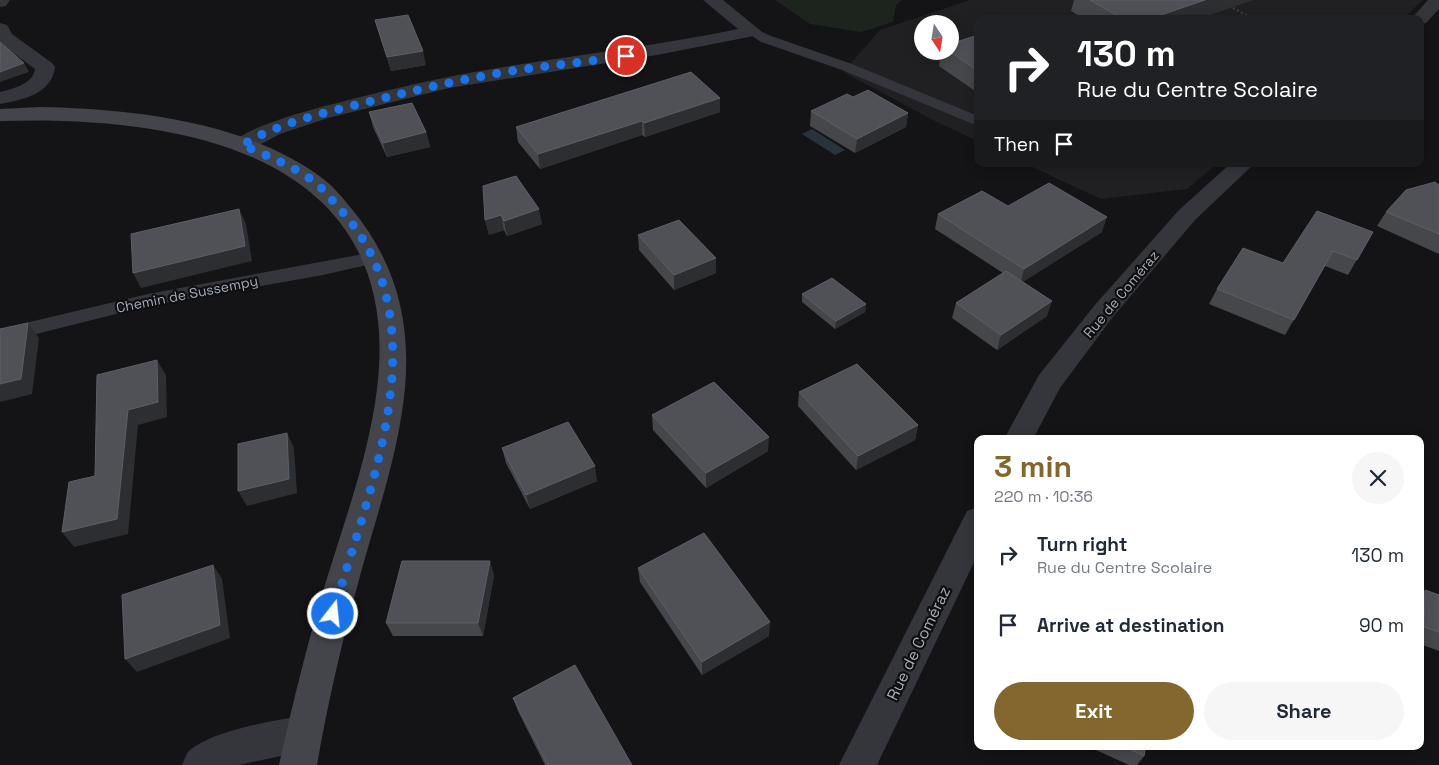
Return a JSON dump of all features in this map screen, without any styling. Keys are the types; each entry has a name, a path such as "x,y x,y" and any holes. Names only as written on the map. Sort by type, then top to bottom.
{"street":[{"path":"712,0 752,31"},
{"path":"0,29 4,36 45,67 46,73 41,82 24,91 0,98"},
{"path":"242,145 278,128 339,109 414,91 496,74 660,50 752,31"},
{"path":"0,115 74,114 127,118 193,130 242,145 314,181 356,226 374,258 386,290 392,327 391,388 375,469 324,649 301,749 228,749 201,765"},
{"name":"Rue de Coméraz","path":"1020,435 1049,382 1103,312 1187,215 1240,167"},
{"name":"Rue de Coméraz","path":"858,765 974,528"}],"lane":[{"path":"752,31 766,39 847,67 974,120"},
{"name":"Chemin de Sussempy","path":"0,336 148,300 374,258"}],"path":[{"path":"1233,8 1246,15"}],"shaded area":[{"path":"775,0 902,0 896,5 893,22 861,32 810,24"},
{"path":"970,0 1423,0 1407,15 974,15 974,140 843,72 880,30 914,19 914,60 959,60 959,15 925,15"},
{"path":"812,129 845,150 835,155 802,134"},
{"path":"1032,167 1213,167 1187,189 1101,199"}],"building":[{"path":"1090,0 1205,0 1161,15 1116,15"},
{"path":"408,15 423,51 387,57 375,20"},
{"path":"974,36 974,68 959,58 959,41"},
{"path":"0,42 24,63 0,72"},
{"path":"691,72 720,98 644,123 642,121 538,154 516,127"},
{"path":"868,90 908,113 857,139 811,111 847,94 853,97"},
{"path":"412,103 426,132 383,143 369,112"},
{"path":"516,176 539,209 504,221 501,215 485,220 483,186"},
{"path":"1435,182 1439,185 1439,234 1386,212 1406,190"},
{"path":"1049,183 1107,217 1024,269 938,214 982,191 1008,206"},
{"path":"239,209 245,246 133,273 131,234"},
{"path":"1317,211 1373,232 1357,260 1333,251 1294,320 1217,289 1243,248 1283,263"},
{"path":"679,220 716,258 674,275 638,235"},
{"path":"1006,271 1052,301 1001,335 956,303"},
{"path":"832,278 866,304 836,321 802,294"},
{"path":"28,323 21,379 0,384 0,329"},
{"path":"157,360 158,402 128,410 117,519 62,532 69,482 95,476 97,375"},
{"path":"857,364 918,425 858,456 799,392"},
{"path":"714,382 769,437 706,473 652,415"},
{"path":"568,422 595,466 526,495 502,448"},
{"path":"287,433 289,479 238,491 238,444"},
{"path":"704,533 770,622 702,662 638,568"},
{"path":"402,561 490,561 478,623 386,623"},
{"path":"213,565 220,625 125,659 122,595"},
{"path":"1425,590 1439,595 1439,632 1424,627"},
{"path":"575,665 632,765 548,765 513,698"},
{"path":"1131,750 1145,750 1144,756"}],"route":[{"path":"333,614 375,469 386,422 394,346 390,310 386,290 374,258 356,226 314,181 264,154 242,145 278,128 339,109 414,91 496,74 626,56"}]}
